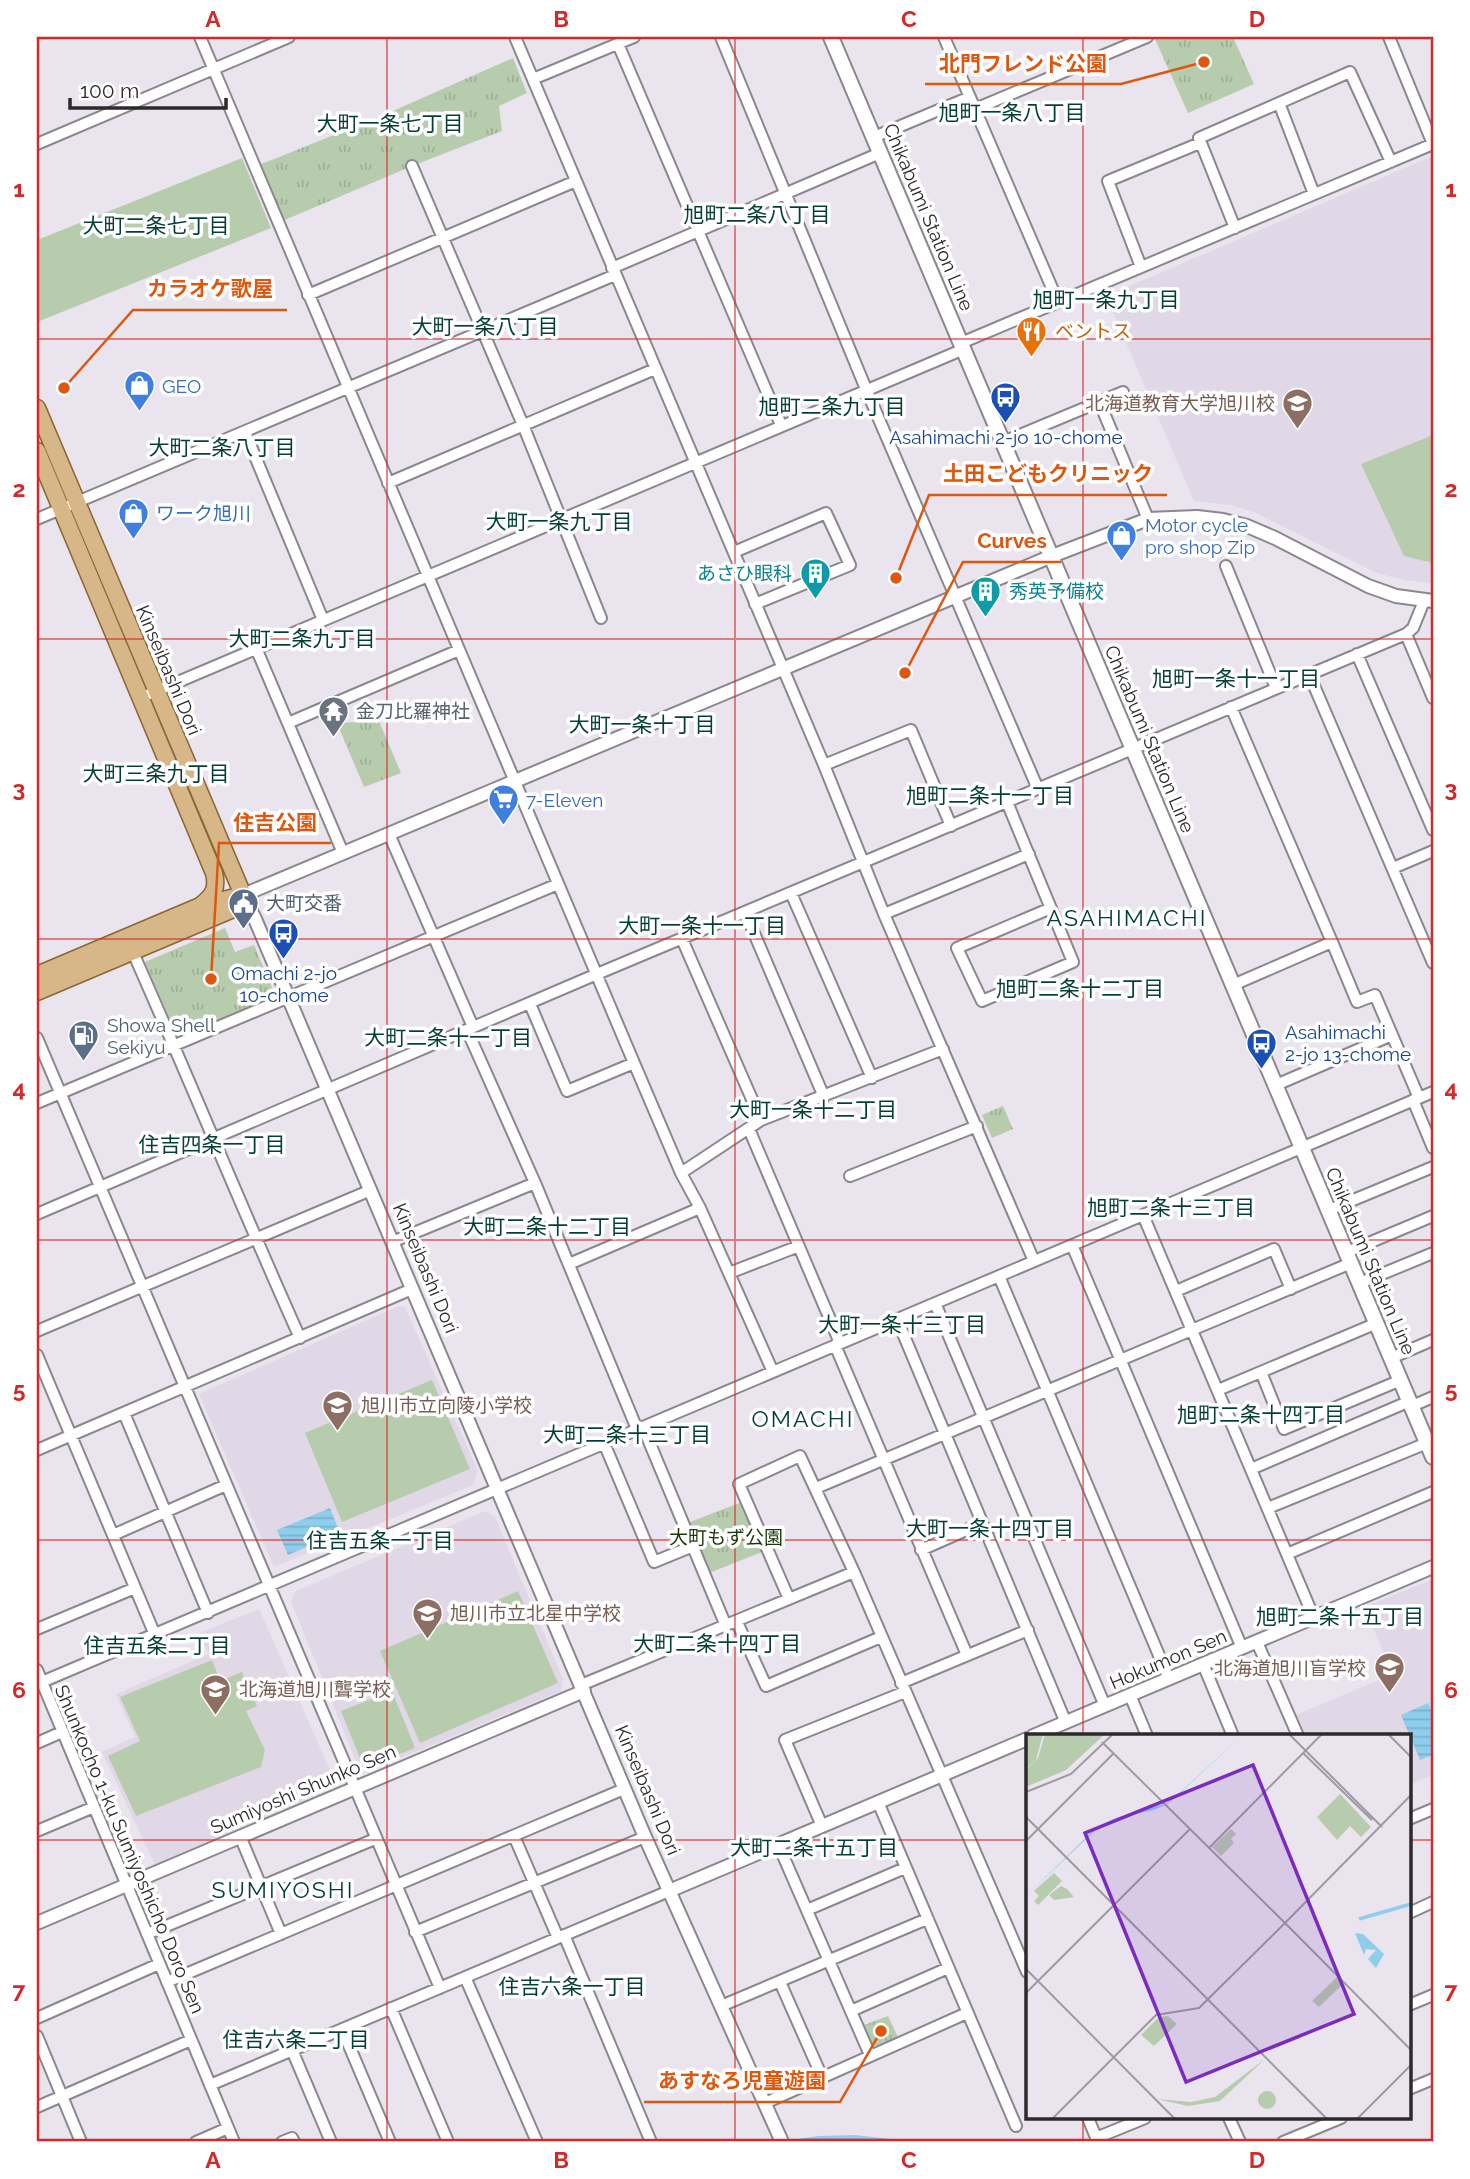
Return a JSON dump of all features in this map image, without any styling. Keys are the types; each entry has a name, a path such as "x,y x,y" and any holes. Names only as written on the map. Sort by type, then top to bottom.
{"main road":[{"name":"Chikabumi Station Line","path":"831,37 1430,1450"},
{"name":"Kinseibashi Dori","path":"37,408 243,895"},
{"name":"Kinseibashi Dori","path":"37,451 214,873"},
{"path":"214,873 243,895"},
{"path":"37,992 200,906 212,897 217,885 214,873"},
{"path":"200,906 243,895"},
{"path":"37,975 231,910 239,904 243,895"}],"street":[{"path":"200,37 634,1063 772,1372"},
{"path":"37,145 289,37"},
{"path":"515,37 824,765 884,914 1034,1261"},
{"path":"533,79 634,37"},
{"path":"720,37 866,389 1038,789"},
{"path":"944,37 1058,302"},
{"path":"975,109 1147,37"},
{"path":"140,698 866,389 1058,302 1433,144 1389,37"},
{"path":"618,44 781,425"},
{"path":"1235,228 1199,138 1350,72 1391,162"},
{"path":"874,137 970,97"},
{"path":"1279,103 1314,194"},
{"path":"1142,267 1108,181 1200,143"},
{"path":"37,519 481,332 698,230 880,153"},
{"path":"412,166 523,425 601,618"},
{"path":"308,295 576,181"},
{"path":"388,483 655,369"},
{"path":"1003,442 1123,392"},
{"path":"1099,401 1148,519"},
{"path":"245,432 323,620"},
{"path":"733,552 826,513 849,565 755,604"},
{"path":"37,1214 597,974 1406,634 1413,628 1429,601 1396,596 1368,586 1247,526 1197,517 1148,519 1052,556 243,895"},
{"path":"1226,566 1276,688"},
{"path":"1406,634 1433,698"},
{"path":"256,649 343,853"},
{"path":"288,723 459,649"},
{"path":"1357,654 1433,830"},
{"path":"1309,674 1433,963"},
{"path":"1231,707 1357,1002 1375,995 1433,1148"},
{"path":"824,765 911,730 951,826"},
{"path":"1007,802 1029,854 1051,908 1073,962 982,1001 957,948 1051,908"},
{"path":"389,834 640,1428 693,1546 765,1686 881,1637"},
{"path":"1393,868 1433,851"},
{"path":"884,914 1029,854"},
{"path":"37,1103 558,884"},
{"path":"791,893 872,1078"},
{"name":"Kinseibashi Dori","path":"243,895 624,1789 782,2142"},
{"path":"745,912 824,1097"},
{"path":"682,939 761,1120"},
{"path":"1233,985 1332,943"},
{"path":"129,944 300,1338"},
{"path":"530,1004 567,1091 634,1063"},
{"path":"1276,1085 1392,1035"},
{"path":"37,1038 440,1988"},
{"path":"681,1172 761,1120 943,1049"},
{"path":"39,1683 1433,1092"},
{"path":"850,1176 977,1126"},
{"path":"749,1129 799,1246 883,1460 967,1656"},
{"path":"1329,1210 1433,1167"},
{"path":"392,1242 535,1183"},
{"path":"37,1331 371,1190"},
{"path":"569,1264 700,1208"},
{"path":"1143,1215 1314,1618"},
{"path":"816,1488 1291,1289 1433,1216"},
{"path":"1072,1245 1242,1648"},
{"path":"729,1273 799,1246"},
{"path":"1176,1291 1273,1249 1291,1289"},
{"path":"1360,1283 1433,1253"},
{"path":"999,1276 1169,1679"},
{"path":"37,1450 412,1289"},
{"path":"935,1303 1105,1706"},
{"path":"897,1319 1066,1723"},
{"path":"1218,1390 1377,1323"},
{"path":"1391,1358 1433,1340"},
{"path":"37,1355 155,1635"},
{"path":"1261,1372 1284,1429 1401,1380"},
{"path":"1251,1469 1433,1397"},
{"path":"124,1413 208,1613"},
{"path":"604,1443 654,1562 693,1546"},
{"path":"1268,1508 1430,1450"},
{"path":"789,1599 739,1484 800,1456 854,1573 1026,1970"},
{"path":"113,1535 226,1485"},
{"path":"1287,1554 1433,1492"},
{"path":"921,1550 982,1522"},
{"name":"Hokumon Sen","path":"1040,1734 1433,1567"},
{"path":"582,1688 854,1573"},
{"path":"37,1629 135,1588"},
{"path":"822,1826 785,1740 1028,1630"},
{"path":"1257,1642 1297,1734"},
{"path":"1203,1664 1232,1734"},
{"name":"Shunkocho 1-ku Sumiyoshicho Doro Sen","path":"37,1670 39,1683 94,1807 234,2142"},
{"name":"Sumiyoshi Shunko Sen","path":"37,1923 582,1688"},
{"path":"1130,1695 1146,1734"},
{"path":"37,1743 62,1732"},
{"name":"Hokumon Sen","path":"669,1891 1026,1740"},
{"path":"167,1982 624,1789"},
{"path":"878,1802 1016,2126"},
{"path":"37,1832 94,1807"},
{"path":"1410,1819 1433,1809"},
{"path":"240,1836 281,1934"},
{"path":"514,1836 651,2142"},
{"path":"415,1932 645,1837"},
{"path":"147,1934 375,1839"},
{"path":"778,1844 870,2055"},
{"path":"807,1910 905,1868"},
{"path":"209,2085 669,1891"},
{"path":"1410,1913 1433,1902"},
{"path":"721,2006 927,1919"},
{"path":"37,2018 159,1964"},
{"path":"851,2011 948,1968"},
{"path":"465,1977 537,2142"},
{"path":"780,1982 822,2077"},
{"path":"1410,2005 1433,1995"},
{"path":"391,2008 448,2142"},
{"path":"765,2103 967,2013"},
{"path":"342,2029 390,2142"},
{"path":"37,2036 81,2142"},
{"path":"37,2107 191,2040"},
{"path":"292,2050 331,2142"},
{"path":"1410,2089 1433,2079"},
{"path":"1089,2120 1097,2140 1141,2120"},
{"path":"1230,2120 1240,2142"},
{"path":"1283,2142 1336,2120"},
{"path":"196,2142 228,2128"},
{"path":"282,2142 292,2138 294,2142"}],"shaded area":[{"name":"北海道教育大学旭川校","path":"1433,156 1433,583 1409,581 1377,573 1254,512 1231,505 1194,501 1106,296"},
{"name":"旭川市立向陵小学校","path":"399,1306 405,1307 478,1471 473,1485 274,1567 199,1394"},
{"name":"旭川市立北星中学校","path":"485,1511 495,1517 563,1679 561,1691 367,1772 359,1769 291,1601 296,1591"},
{"name":"北海道旭川盲学校","path":"1433,1579 1433,1775 1410,1785 1410,1734 1304,1734 1296,1715 1393,1674 1364,1607"},
{"name":"北海道旭川聾学校","path":"259,1609 337,1786 155,1865 102,1752 135,1737 116,1694 209,1654 199,1633"}],"green space":[{"path":"1233,37 1254,84 1188,113 1155,39"},
{"path":"513,58 527,93 499,106 502,131 280,222 259,165 386,114"},
{"path":"242,158 271,228 37,322 37,240"},
{"path":"1433,435 1433,563 1404,556 1361,464"},
{"path":"379,721 401,773 364,787 337,723"},
{"path":"225,928 235,952 254,945 276,997 178,1038 145,962"},
{"path":"1003,1106 1013,1129 992,1138 982,1115"},
{"path":"432,1380 470,1469 342,1522 305,1433"},
{"name":"大町もず公園","path":"742,1502 762,1552 709,1573 690,1522"},
{"path":"518,1591 558,1683 420,1743 380,1651"},
{"path":"212,1660 220,1681 242,1672 257,1706 246,1711 265,1750 261,1767 136,1816 108,1756 140,1741 120,1697"},
{"path":"392,1691 415,1748 364,1768 341,1711"},
{"path":"888,2016 898,2037 877,2046 872,2045 864,2025"}],"water":[{"path":"330,1508 340,1533 288,1555 277,1530"},
{"path":"1428,1703 1433,1715 1433,1755 1420,1760 1401,1715"},
{"path":"854,2135 917,2142 775,2142 819,2136"}],"place":[{"name":"北門フレンド公園","path":"1204,62"},
{"name":"ベントス","path":"1032,358"},
{"name":"カラオケ歌屋","path":"64,388"},
{"name":"GEO","path":"139,413"},
{"name":"Asahimachi 2-jo 10-chome","path":"1006,425"},
{"name":"北海道教育大学旭川校","path":"1298,430"},
{"name":"ワーク旭川","path":"133,540"},
{"name":"Motor cycle pro shop Zip","path":"1122,563"},
{"name":"土田こどもクリニック","path":"896,578"},
{"name":"あさひ眼科","path":"815,600"},
{"name":"秀英予備校","path":"986,618"},
{"name":"Curves","path":"905,673"},
{"name":"金刀比羅神社","path":"333,738"},
{"name":"7-Eleven","path":"503,827"},
{"name":"大町交番","path":"243,930"},
{"name":"Omachi 2-jo 10-chome","path":"284,961"},
{"name":"住吉公園","path":"211,979"},
{"name":"Showa Shell Sekiyu","path":"84,1063"},
{"name":"Asahimachi 2-jo 13-chome","path":"1262,1070"},
{"name":"旭川市立向陵小学校","path":"338,1432"},
{"name":"旭川市立北星中学校","path":"427,1640"},
{"name":"北海道旭川盲学校","path":"1389,1695"},
{"name":"北海道旭川聾学校","path":"216,1716"},
{"name":"あすなろ児童遊園","path":"881,2031"}],"district":[{"name":"旭町一条八丁目","path":"1012,112"},
{"name":"大町一条七丁目","path":"390,123"},
{"name":"旭町二条八丁目","path":"757,214"},
{"name":"大町二条七丁目","path":"156,225"},
{"name":"旭町一条九丁目","path":"1106,299"},
{"name":"大町一条八丁目","path":"485,326"},
{"name":"旭町二条九丁目","path":"832,406"},
{"name":"大町二条八丁目","path":"222,447"},
{"name":"大町一条九丁目","path":"559,521"},
{"name":"大町二条九丁目","path":"302,638"},
{"name":"旭町一条十一丁目","path":"1236,678"},
{"name":"大町一条十丁目","path":"642,724"},
{"name":"大町三条九丁目","path":"156,773"},
{"name":"旭町二条十一丁目","path":"990,795"},
{"name":"ASAHIMACHI","path":"1127,917"},
{"name":"大町一条十一丁目","path":"702,925"},
{"name":"旭町二条十二丁目","path":"1080,988"},
{"name":"大町二条十一丁目","path":"448,1037"},
{"name":"大町一条十二丁目","path":"813,1109"},
{"name":"住吉四条一丁目","path":"212,1144"},
{"name":"旭町二条十三丁目","path":"1171,1207"},
{"name":"大町二条十二丁目","path":"547,1226"},
{"name":"大町一条十三丁目","path":"902,1324"},
{"name":"旭町二条十四丁目","path":"1261,1414"},
{"name":"OMACHI","path":"803,1418"},
{"name":"大町二条十三丁目","path":"627,1434"},
{"name":"大町一条十四丁目","path":"990,1528"},
{"name":"住吉五条一丁目","path":"380,1540"},
{"name":"旭町二条十五丁目","path":"1340,1616"},
{"name":"大町二条十四丁目","path":"717,1643"},
{"name":"住吉五条二丁目","path":"157,1645"},
{"name":"大町二条十五丁目","path":"814,1847"},
{"name":"SUMIYOSHI","path":"283,1889"},
{"name":"住吉六条一丁目","path":"572,1986"},
{"name":"住吉六条二丁目","path":"296,2039"}]}
